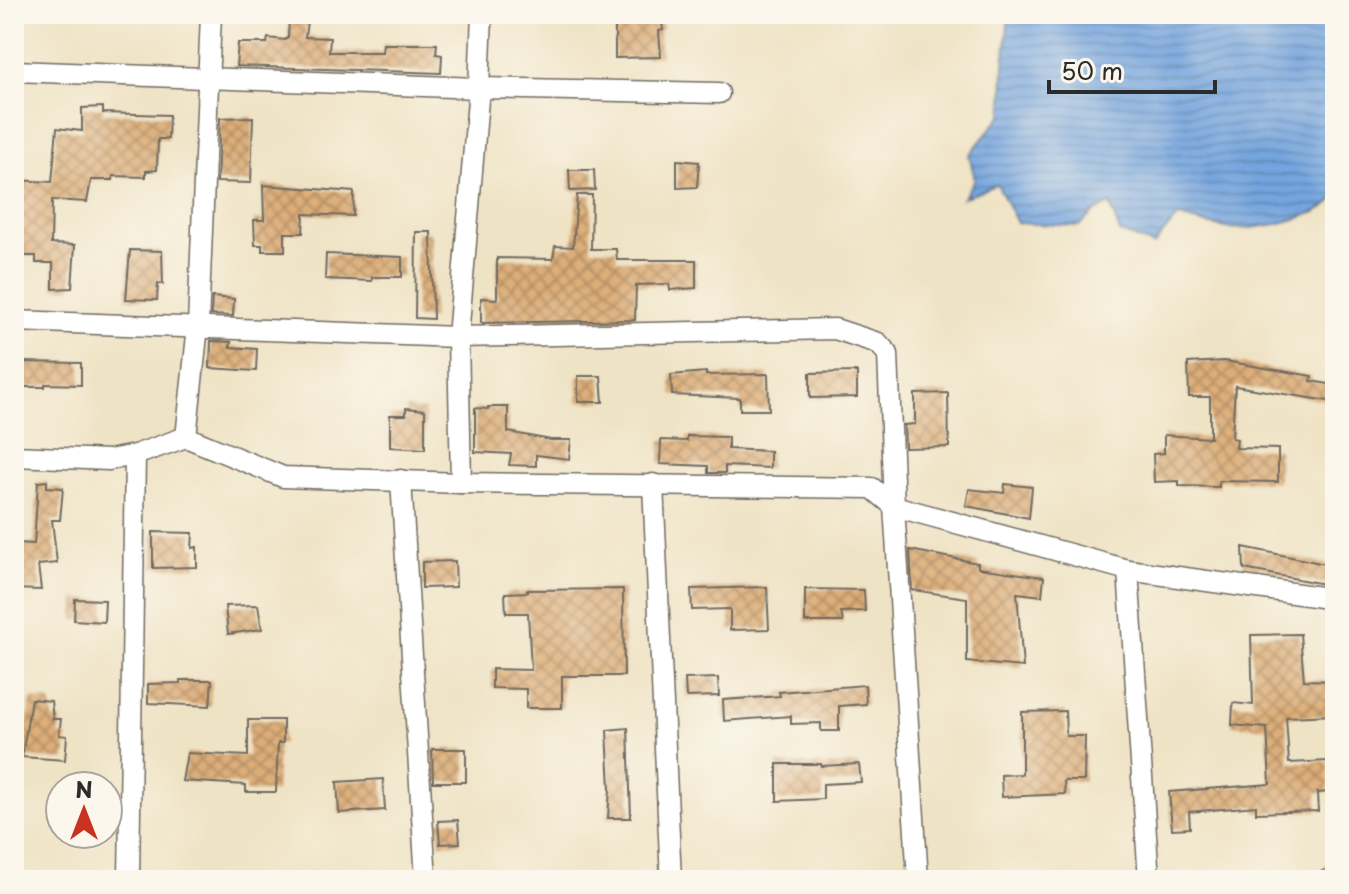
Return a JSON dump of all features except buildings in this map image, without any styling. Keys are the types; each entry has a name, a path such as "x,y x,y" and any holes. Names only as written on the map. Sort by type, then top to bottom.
{"street":[{"path":"186,437 198,326 211,14"},
{"path":"461,483 458,337 479,88 482,14"},
{"path":"14,71 479,88 719,93"},
{"path":"14,321 458,337 835,329 878,343 888,354 894,506 918,880"},
{"path":"14,456 109,460 135,455 186,437 283,477 461,483 872,488 894,506 1128,570 1335,599"},
{"path":"129,880 135,455"},
{"path":"401,480 426,880"},
{"path":"653,484 671,880"},
{"path":"1128,570 1149,880"},
{"path":"1328,880 1335,879"}],"water":[{"path":"1009,14 1335,14 1335,198 1300,218 1252,228 1227,228 1177,217 1154,245 1120,233 1110,204 1094,212 1079,226 1017,223 997,184 963,198 975,179 969,155 1003,114"}]}
